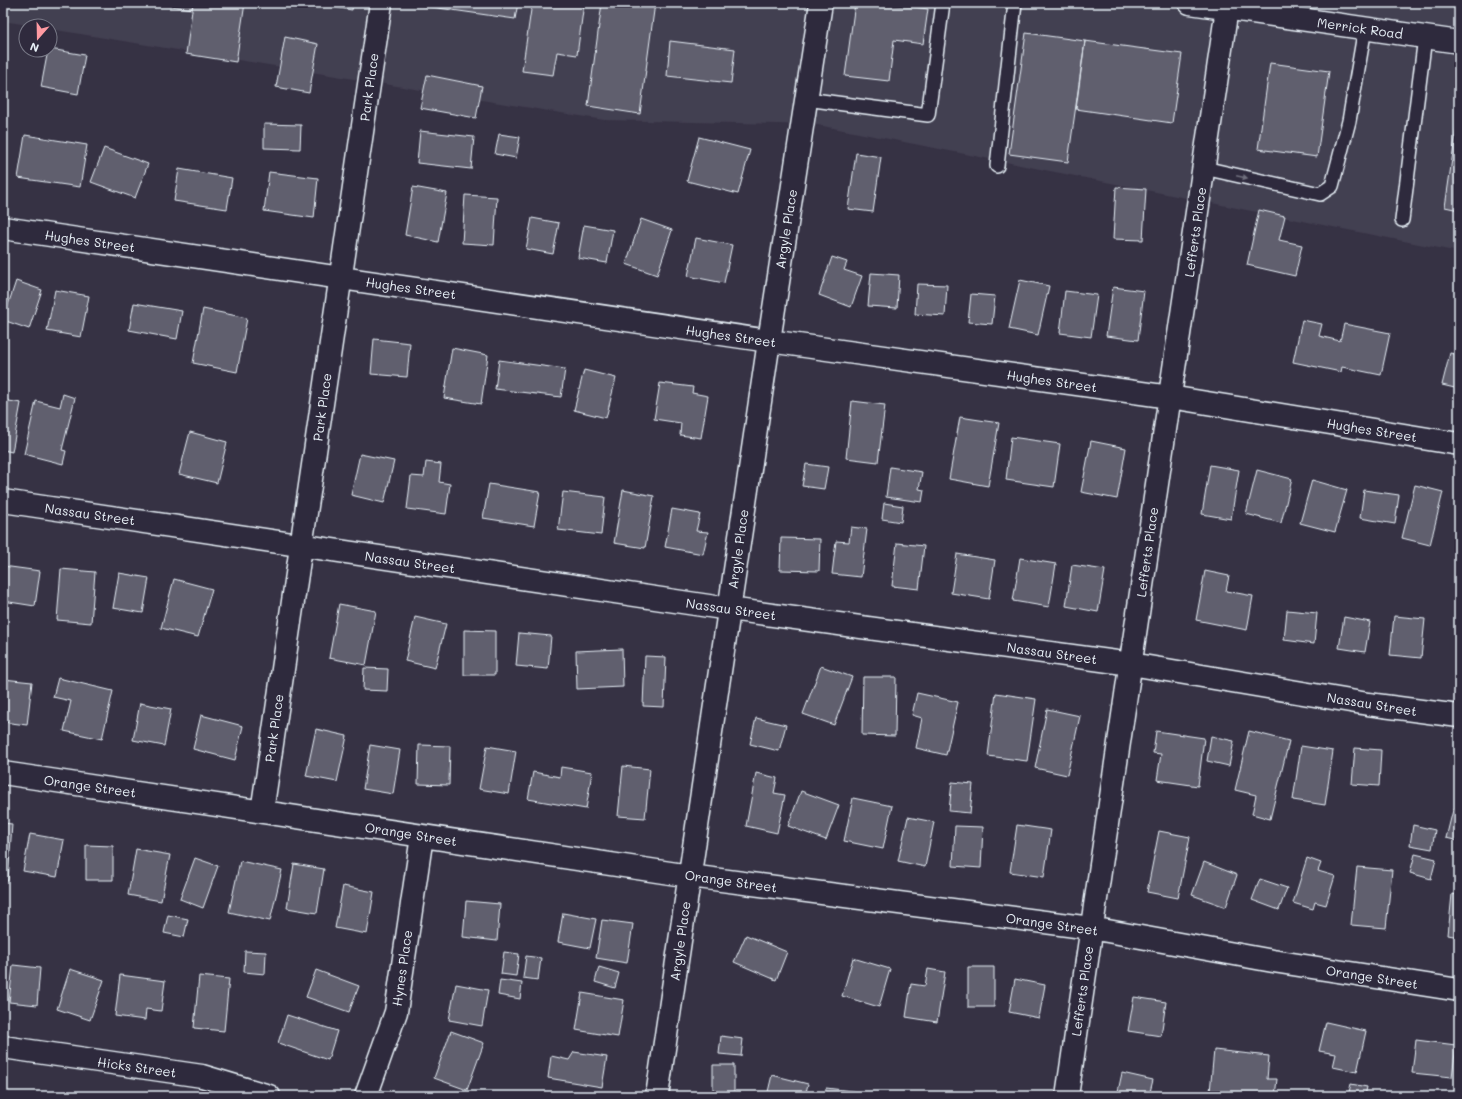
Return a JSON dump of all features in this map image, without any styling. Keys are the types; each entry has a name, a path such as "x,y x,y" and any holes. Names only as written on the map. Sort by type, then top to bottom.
{"street":[{"name":"Park Place","path":"262,812 381,3"},
{"name":"Argyle Place","path":"657,1096 820,3"},
{"name":"Merrick Road","path":"1190,3 1459,42"},
{"name":"Lefferts Place","path":"1067,1096 1227,8"},
{"name":"Hughes Street","path":"3,228 769,341 1170,397 1459,444"},
{"name":"Nassau Street","path":"3,501 729,609 1131,664 1361,703 1459,716"},
{"name":"Orange Street","path":"3,773 690,876 1091,928 1273,961 1459,990"},
{"name":"Hynes Place","path":"366,1096 396,1012 422,836"},
{"name":"Hicks Street","path":"3,1047 202,1076 269,1096"}],"lane":[{"path":"806,99 928,116 943,3"},
{"path":"997,166 1015,3"},
{"path":"1204,168 1320,194 1332,186 1349,121 1365,28"},
{"path":"1402,220 1425,37"}],"shaded area":[{"path":"3,3 1459,3 1459,252 818,125 604,120 58,30 58,18 18,18 18,23 3,21"}],"building":[{"path":"149,3 193,3 192,9"},
{"path":"193,3 245,3 236,62 186,54"},
{"path":"309,3 353,3 352,10"},
{"path":"417,3 518,3 515,19 417,5"},
{"path":"532,3 584,3 577,55 557,52 553,75 522,71"},
{"path":"602,3 655,3 640,114 588,106"},
{"path":"855,3 884,3 928,9 923,44 894,40 889,81 845,76"},
{"path":"1026,33 1085,41 1068,162 1009,154"},
{"path":"285,37 318,44 309,93 276,87"},
{"path":"670,41 735,49 731,83 667,76"},
{"path":"1085,41 1182,54 1172,123 1076,109"},
{"path":"58,50 85,55 78,94 41,87 46,58 58,58"},
{"path":"1270,63 1329,71 1317,157 1258,149"},
{"path":"427,75 482,86 476,118 420,108"},
{"path":"1459,111 1459,210 1445,207"},
{"path":"264,124 301,125 300,149 264,148"},
{"path":"420,131 474,137 471,169 417,163"},
{"path":"499,134 520,137 516,158 495,154"},
{"path":"25,135 87,145 80,187 18,178"},
{"path":"699,137 750,150 738,194 687,181"},
{"path":"104,148 148,164 135,198 91,182"},
{"path":"856,153 881,157 873,212 848,209"},
{"path":"179,169 232,178 227,209 174,201"},
{"path":"269,172 318,178 314,218 264,211"},
{"path":"413,187 447,193 438,242 405,235"},
{"path":"1116,187 1146,189 1143,240 1113,239"},
{"path":"465,195 497,197 494,245 462,243"},
{"path":"1259,210 1285,216 1279,240 1302,245 1295,276 1247,265"},
{"path":"532,218 559,223 553,254 526,249"},
{"path":"641,219 672,230 657,275 626,264"},
{"path":"584,225 613,230 607,263 578,258"},
{"path":"696,238 732,245 724,283 688,276"},
{"path":"832,257 847,262 844,270 862,276 851,307 819,295"},
{"path":"871,273 899,275 897,308 868,306"},
{"path":"1020,280 1049,286 1038,335 1009,329"},
{"path":"16,281 42,290 29,329 3,320"},
{"path":"917,284 947,285 945,316 915,314"},
{"path":"1113,287 1144,291 1138,340 1106,336"},
{"path":"55,290 89,296 81,337 47,331"},
{"path":"1065,291 1097,295 1091,337 1060,333"},
{"path":"971,294 995,296 992,324 968,322"},
{"path":"134,303 182,311 177,339 129,330"},
{"path":"203,309 247,318 237,372 193,363"},
{"path":"1302,320 1322,324 1319,336 1340,341 1344,324 1390,333 1381,375 1342,367 1341,372 1293,362"},
{"path":"374,339 410,343 407,377 371,374"},
{"path":"452,348 488,355 481,404 444,398"},
{"path":"1450,353 1459,355 1459,389 1442,385"},
{"path":"499,360 565,369 561,397 495,389"},
{"path":"584,370 616,378 606,418 574,410"},
{"path":"660,383 693,387 692,393 708,396 701,438 680,435 681,423 654,419"},
{"path":"63,394 75,398 62,450 66,451 63,464 24,454 36,401 60,407"},
{"path":"3,400 21,403 12,452 3,450"},
{"path":"852,401 885,405 878,462 846,458"},
{"path":"960,417 999,423 988,486 949,479"},
{"path":"190,432 227,442 217,483 179,474"},
{"path":"1011,437 1060,444 1054,487 1006,480"},
{"path":"1091,441 1126,448 1117,499 1081,492"},
{"path":"360,454 394,461 384,503 351,495"},
{"path":"426,462 441,464 439,482 450,484 446,514 407,509 411,476 424,477"},
{"path":"806,464 828,467 824,489 802,486"},
{"path":"1210,465 1239,470 1231,519 1202,514"},
{"path":"890,467 922,472 919,489 924,490 922,502 886,497"},
{"path":"1257,470 1292,479 1281,523 1246,514"},
{"path":"1312,480 1347,490 1335,532 1300,523"},
{"path":"489,484 540,492 534,526 483,518"},
{"path":"1415,485 1443,492 1430,545 1402,538"},
{"path":"623,490 654,496 645,548 614,543"},
{"path":"1364,490 1399,495 1395,524 1360,518"},
{"path":"563,492 605,497 601,535 558,530"},
{"path":"884,503 903,506 901,522 882,519"},
{"path":"672,509 700,514 696,531 708,532 703,554 665,547"},
{"path":"851,527 867,529 861,577 832,574 836,541 849,542"},
{"path":"781,538 820,539 819,571 780,570"},
{"path":"897,543 924,546 919,589 892,586"},
{"path":"957,554 995,560 989,599 951,593"},
{"path":"1020,558 1056,564 1049,607 1013,601"},
{"path":"1072,565 1105,570 1098,612 1066,606"},
{"path":"3,566 40,571 35,606 3,601"},
{"path":"61,569 95,572 91,623 57,620"},
{"path":"1205,571 1229,576 1226,591 1253,596 1247,630 1196,620"},
{"path":"119,573 149,578 143,613 113,608"},
{"path":"174,579 212,589 198,637 161,628"},
{"path":"339,604 376,611 366,665 329,658"},
{"path":"1287,610 1317,613 1314,644 1284,640"},
{"path":"1394,616 1425,619 1421,658 1390,655"},
{"path":"415,617 446,624 435,668 405,661"},
{"path":"1344,617 1370,622 1365,652 1339,648"},
{"path":"464,630 495,631 495,675 464,675"},
{"path":"519,633 551,636 548,669 516,666"},
{"path":"622,649 623,687 577,689 576,651"},
{"path":"645,656 666,657 664,707 643,706"},
{"path":"821,666 852,677 834,725 803,714"},
{"path":"364,668 388,669 387,691 363,690"},
{"path":"863,677 896,677 895,736 862,735"},
{"path":"58,678 113,691 102,739 64,731 71,701 53,697"},
{"path":"3,679 32,682 27,725 3,722"},
{"path":"917,693 958,702 946,755 916,748 922,718 912,715"},
{"path":"996,693 1036,699 1027,761 988,756"},
{"path":"140,703 171,709 164,746 133,740"},
{"path":"1047,709 1080,716 1067,775 1035,768"},
{"path":"201,715 243,726 235,760 193,749"},
{"path":"756,718 786,725 779,751 750,744"},
{"path":"316,729 347,736 337,782 306,776"},
{"path":"1156,731 1204,738 1198,786 1157,780 1161,754 1153,753"},
{"path":"1249,731 1289,741 1270,819 1252,814 1256,795 1235,790"},
{"path":"1211,736 1234,741 1229,766 1207,761"},
{"path":"370,745 400,750 393,794 363,789"},
{"path":"419,745 450,746 449,785 418,784"},
{"path":"487,746 516,751 509,794 479,789"},
{"path":"1301,746 1333,751 1325,805 1293,800"},
{"path":"1355,748 1381,750 1379,786 1352,784"},
{"path":"623,766 650,769 645,818 618,816"},
{"path":"561,767 592,772 586,809 528,799 533,772 560,777"},
{"path":"756,773 777,778 774,793 785,795 777,833 746,826"},
{"path":"952,782 973,784 970,813 949,811"},
{"path":"801,791 839,805 826,840 788,826"},
{"path":"853,798 892,806 883,849 844,841"},
{"path":"1453,810 1459,811 1459,841 1446,838"},
{"path":"908,817 934,822 925,867 898,861"},
{"path":"3,823 12,824 8,881 3,880"},
{"path":"1017,825 1051,830 1044,877 1010,872"},
{"path":"1413,825 1435,830 1432,849 1410,845"},
{"path":"955,826 983,827 981,868 953,866"},
{"path":"1159,831 1190,837 1178,898 1147,892"},
{"path":"30,834 64,840 57,877 23,871"},
{"path":"86,845 113,846 113,880 86,880"},
{"path":"136,849 170,855 161,901 128,895"},
{"path":"1415,854 1436,859 1431,879 1410,873"},
{"path":"195,858 218,866 203,908 180,899"},
{"path":"1307,858 1321,863 1318,871 1335,876 1326,905 1315,902 1313,909 1293,903"},
{"path":"240,861 282,870 270,921 229,912"},
{"path":"1204,862 1237,875 1226,907 1192,895"},
{"path":"294,864 324,869 317,913 287,908"},
{"path":"1357,867 1392,870 1386,928 1351,925"},
{"path":"1260,879 1287,888 1279,910 1252,900"},
{"path":"343,886 374,892 367,934 335,928"},
{"path":"1452,894 1459,895 1459,937 1448,935"},
{"path":"466,901 500,904 497,941 463,937"},
{"path":"563,913 596,919 590,948 558,942"},
{"path":"168,915 188,919 184,937 164,933"},
{"path":"602,920 633,924 627,963 596,958"},
{"path":"746,935 787,952 776,980 734,962"},
{"path":"245,951 266,952 265,974 244,972"},
{"path":"504,952 519,954 516,976 501,974"},
{"path":"526,956 541,958 538,980 523,978"},
{"path":"853,958 890,969 879,1007 842,996"},
{"path":"13,965 40,968 37,1005 9,1002"},
{"path":"599,967 619,973 615,988 595,982"},
{"path":"968,967 994,967 994,1007 968,1007"},
{"path":"70,969 104,980 90,1020 57,1009"},
{"path":"928,969 945,972 937,1022 906,1017 911,984 925,986"},
{"path":"316,970 359,986 349,1012 306,997"},
{"path":"120,975 165,981 161,1011 146,1009 145,1020 115,1016"},
{"path":"199,976 229,979 224,1031 194,1028"},
{"path":"1015,979 1045,985 1039,1018 1009,1012"},
{"path":"500,980 522,983 520,999 498,995"},
{"path":"456,984 488,990 482,1026 449,1020"},
{"path":"582,993 624,1000 618,1037 576,1030"},
{"path":"1134,997 1166,1002 1161,1036 1128,1031"},
{"path":"287,1015 337,1031 328,1060 278,1043"},
{"path":"1326,1022 1366,1031 1357,1072 1333,1067 1336,1054 1319,1051"},
{"path":"451,1031 484,1043 467,1090 434,1078"},
{"path":"721,1036 743,1039 741,1056 719,1054"},
{"path":"1416,1040 1456,1045 1452,1077 1412,1073"},
{"path":"1214,1050 1269,1056 1267,1079 1277,1079 1275,1096 1247,1096 1210,1092"},
{"path":"574,1052 607,1057 602,1087 548,1078 551,1056 569,1060"},
{"path":"713,1065 734,1065 734,1096 713,1096"},
{"path":"1122,1073 1153,1080 1149,1096 1117,1096"},
{"path":"772,1075 808,1084 805,1096 767,1096"},
{"path":"1351,1084 1367,1087 1365,1096 1348,1096"},
{"path":"826,1088 860,1092 860,1096 825,1096"}]}
